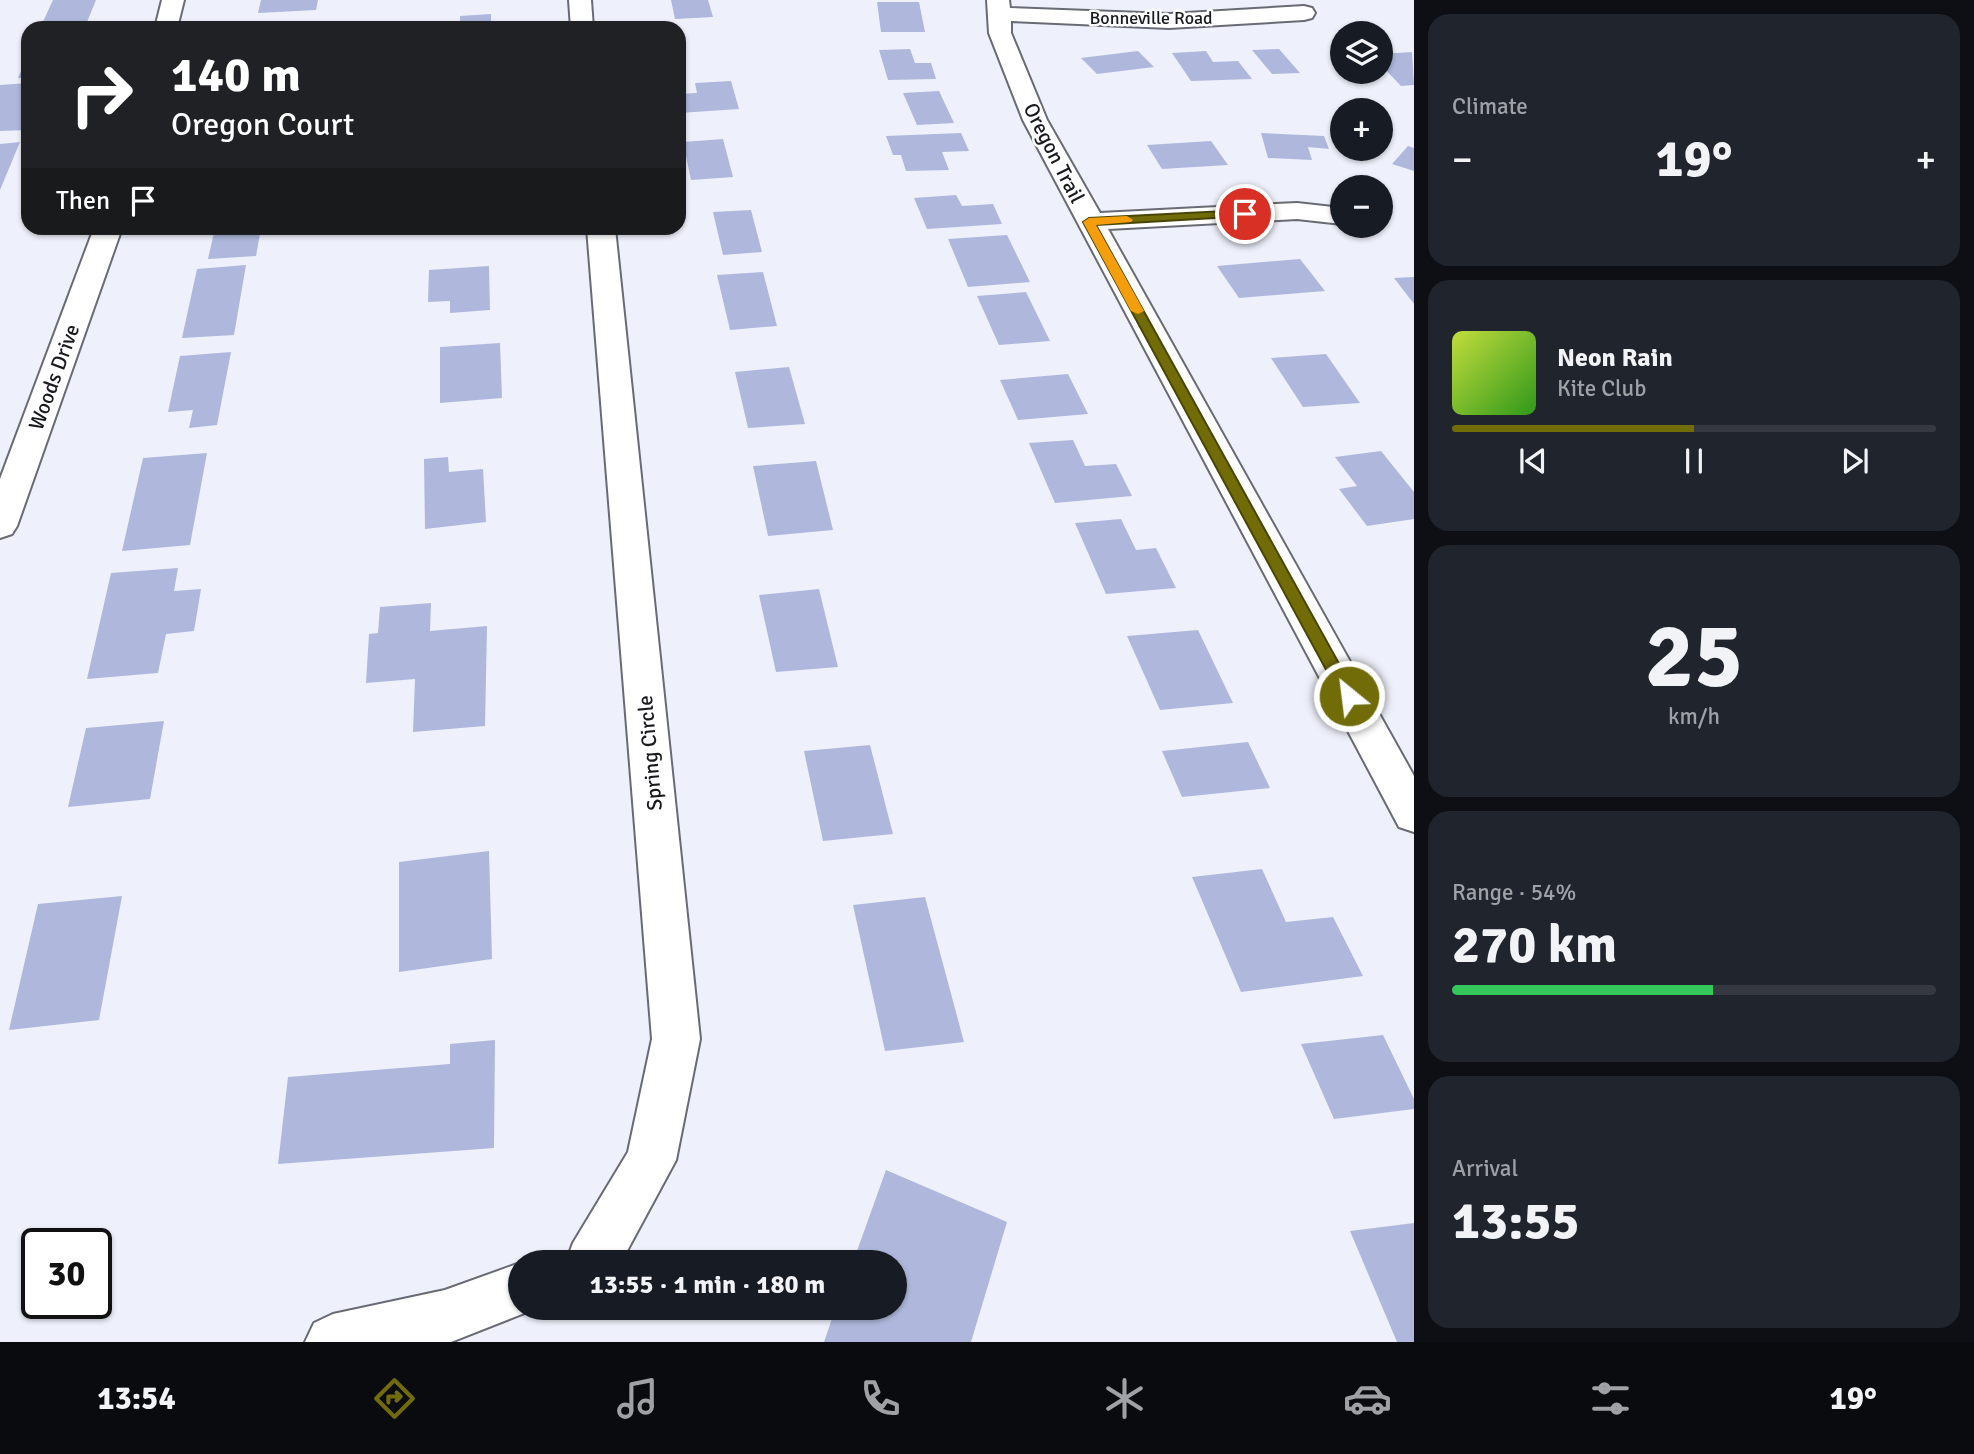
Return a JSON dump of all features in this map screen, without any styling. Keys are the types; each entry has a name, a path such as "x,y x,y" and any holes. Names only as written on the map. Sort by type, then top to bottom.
{"street":[{"path":"168,21 173,0"},
{"path":"580,0 582,21"},
{"name":"Bonneville Road","path":"998,7 1170,21 1304,13"},
{"name":"Oregon Trail","path":"998,7 1000,33 1035,120 1414,815"},
{"path":"1089,222 1297,211 1330,215"},
{"name":"Woods Drive","path":"0,526 104,235"},
{"name":"Spring Circle","path":"599,1250 652,1160 676,1039 602,235"},
{"path":"333,1342 445,1317 508,1294"}],"building":[{"path":"53,0 96,0 87,21 43,21"},
{"path":"261,0 318,0 316,10 258,13"},
{"path":"671,0 708,0 713,17 675,19"},
{"path":"877,2 919,2 925,32 881,32"},
{"path":"491,14 491,21 460,21 460,16"},
{"path":"910,49 915,63 931,63 936,79 888,80 879,50"},
{"path":"1279,49 1300,73 1272,74 1252,50"},
{"path":"1138,51 1154,67 1097,74 1081,58"},
{"path":"1206,51 1213,62 1238,61 1252,79 1191,81 1172,53"},
{"path":"1412,52 1414,85 1401,86 1393,78 1393,53"},
{"path":"731,81 739,109 686,113 686,94 697,93 695,83"},
{"path":"21,84 21,130 0,131 0,85"},
{"path":"939,91 954,123 917,125 903,93"},
{"path":"961,133 969,151 942,152 949,170 906,171 901,155 893,155 886,136"},
{"path":"1261,133 1324,136 1329,149 1308,147 1312,160 1268,158"},
{"path":"723,139 733,177 691,180 686,142"},
{"path":"1211,141 1228,165 1162,169 1147,145"},
{"path":"20,142 0,190 0,144"},
{"path":"1408,146 1414,148 1414,171 1392,164"},
{"path":"956,195 962,206 993,204 1002,224 927,229 914,198"},
{"path":"751,210 762,252 723,255 713,212"},
{"path":"213,235 260,235 256,256 208,259"},
{"path":"1007,235 1030,282 968,287 948,239"},
{"path":"1300,259 1325,291 1239,298 1217,266"},
{"path":"246,265 234,335 182,338 197,269"},
{"path":"489,266 490,310 450,313 450,301 428,302 429,270"},
{"path":"763,272 777,326 730,330 717,275"},
{"path":"1414,277 1414,304 1394,278"},
{"path":"1026,292 1050,341 999,345 977,296"},
{"path":"500,343 502,398 440,403 440,347"},
{"path":"231,352 217,425 189,428 193,410 168,412 180,356"},
{"path":"1326,354 1360,403 1303,407 1271,358"},
{"path":"789,367 805,424 748,428 735,372"},
{"path":"1068,374 1088,414 1018,420 1000,380"},
{"path":"1073,440 1085,466 1116,464 1132,496 1055,503 1029,443"},
{"path":"1381,451 1414,492 1414,519 1367,526 1339,489 1357,486 1335,457"},
{"path":"207,453 190,545 122,551 143,458"},
{"path":"448,457 449,472 483,469 486,522 425,529 424,459"},
{"path":"816,461 833,530 768,536 753,466"},
{"path":"1121,519 1136,550 1156,548 1176,588 1106,594 1075,523"},
{"path":"178,568 174,591 201,589 194,631 166,634 158,673 87,679 111,573"},
{"path":"819,589 838,667 776,672 759,595"},
{"path":"431,603 430,631 487,626 485,726 413,732 415,679 366,683 369,634 378,633 380,607"},
{"path":"1198,630 1233,703 1160,710 1127,636"},
{"path":"164,721 150,799 68,807 86,728"},
{"path":"1248,742 1270,788 1182,797 1162,751"},
{"path":"870,745 893,834 823,841 804,751"},
{"path":"489,851 492,959 399,972 399,862"},
{"path":"1262,869 1286,922 1333,917 1363,976 1241,992 1192,877"},
{"path":"122,896 99,1020 9,1030 38,904"},
{"path":"925,897 964,1042 885,1051 853,905"},
{"path":"1383,1035 1414,1099 1414,1109 1334,1119 1301,1044"},
{"path":"495,1040 494,1148 278,1164 288,1077 450,1064 450,1044"},
{"path":"886,1170 1007,1222 971,1342 824,1342 832,1320 907,1320 907,1250 857,1250"},
{"path":"1414,1223 1414,1342 1397,1342 1350,1231"}],"slow traffic":[{"path":"1127,220 1089,222 1138,311"}],"route":[{"path":"1245,214 1089,222 1349,696"}]}
